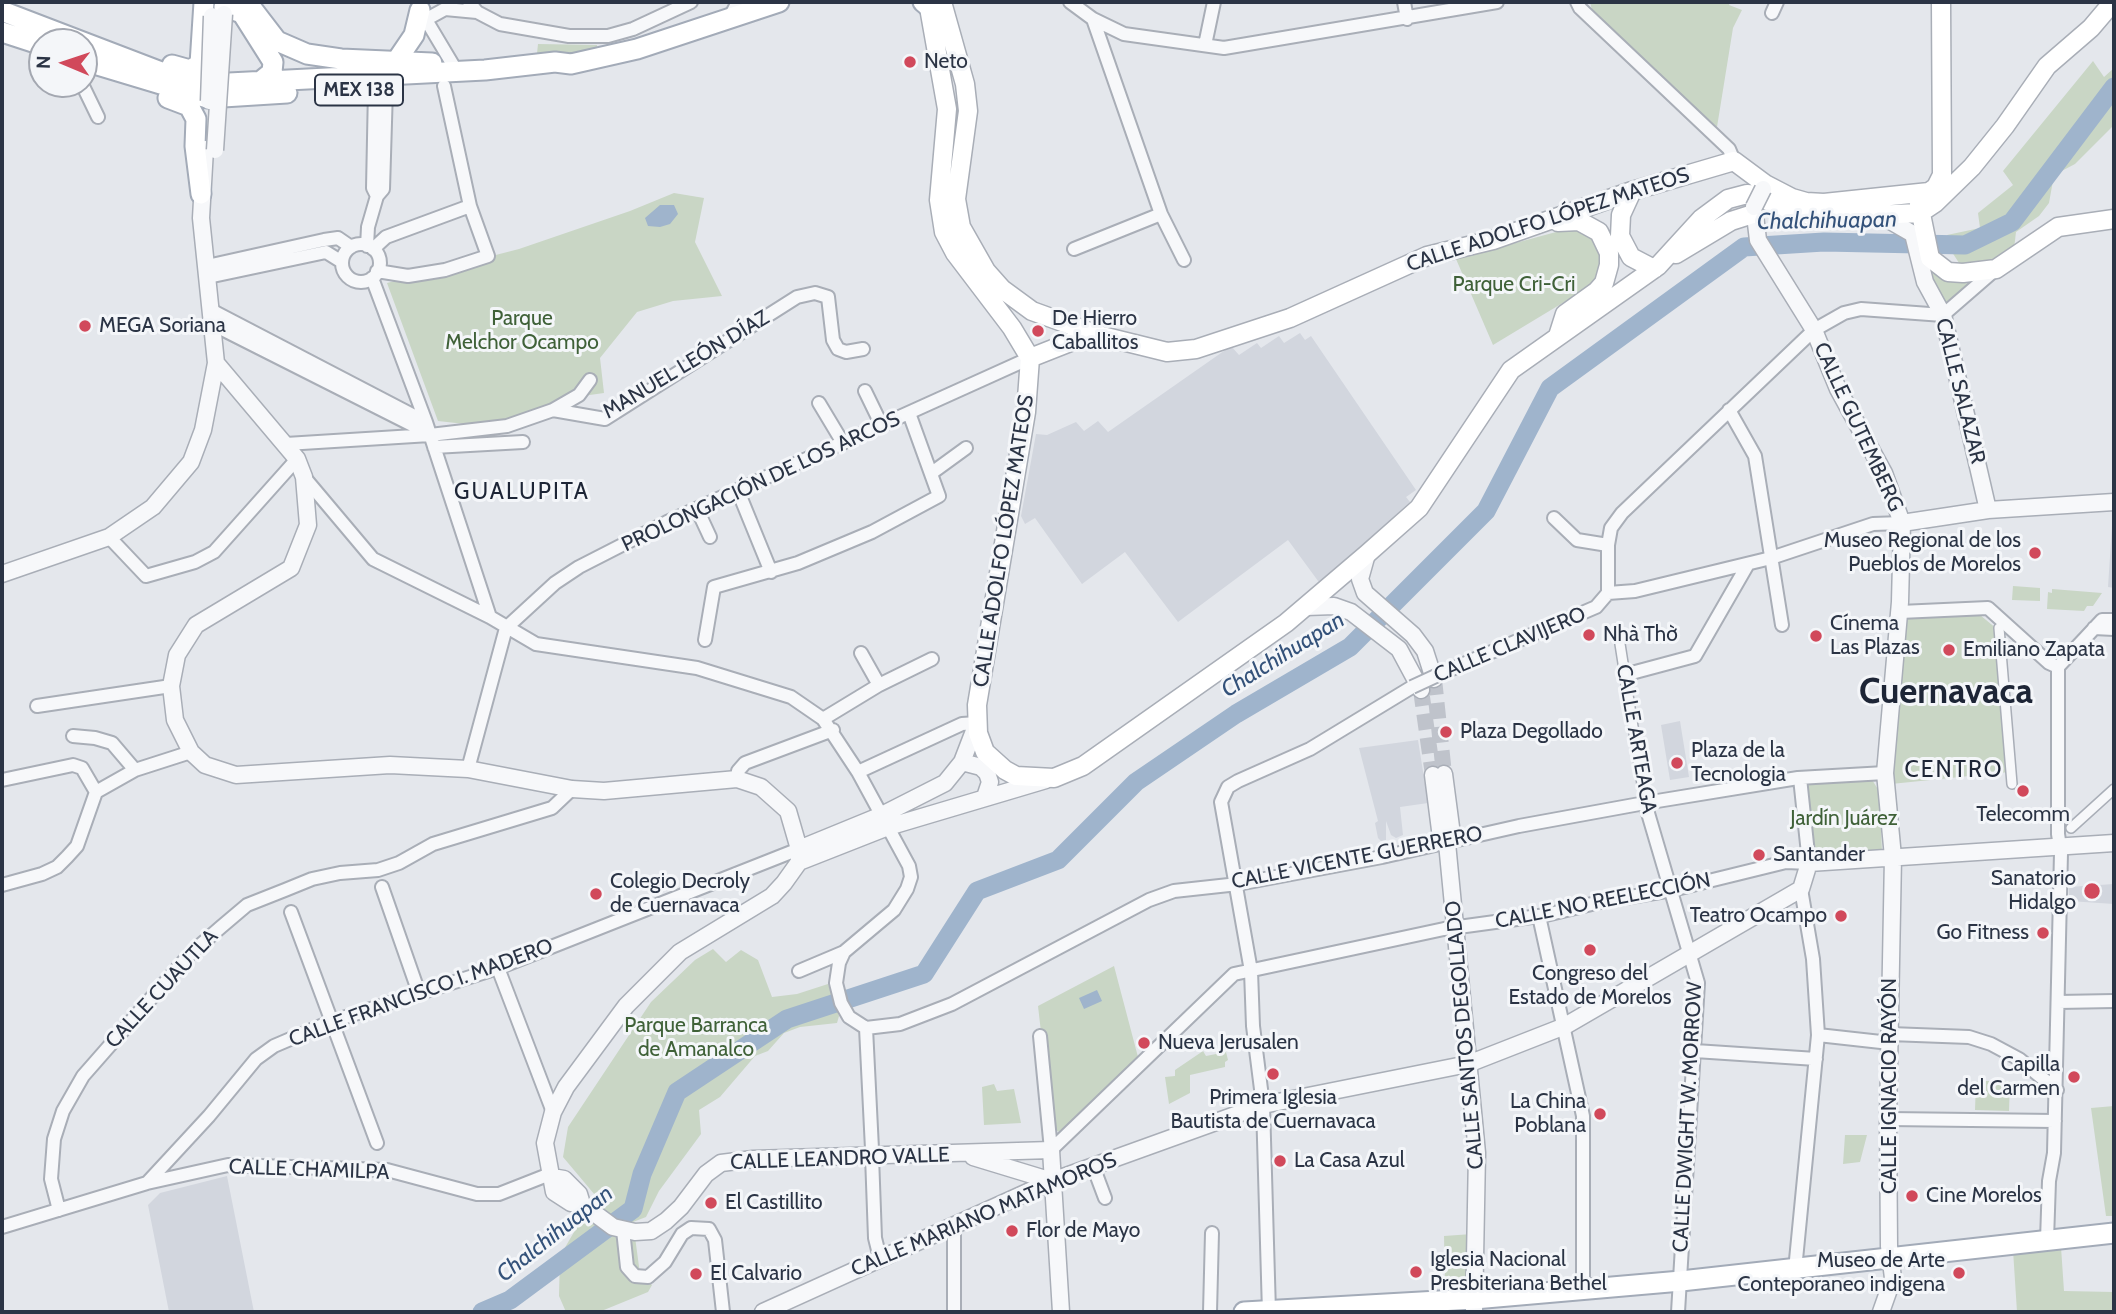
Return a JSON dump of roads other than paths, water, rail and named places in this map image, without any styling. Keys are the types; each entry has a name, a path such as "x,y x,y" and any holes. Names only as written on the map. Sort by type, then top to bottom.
{"main road":[{"path":"247,2 277,41 307,54 343,59 453,65 485,70"},
{"name":"MEX 138","path":"2,11 207,98 377,85 555,62 571,64 637,49 734,9 779,2"},
{"path":"1941,2 1942,175 1920,209 1924,259 1948,272 1996,269 2058,227 2114,219"},
{"path":"1656,267 1701,219 1738,195 1757,195 1787,211 1804,215 1878,214 1920,209 1935,203 1972,167 2047,66 2091,28 2113,2"},
{"name":"CALLE ADOLFO LÓPEZ MATEOS","path":"931,3 965,85 968,111 956,200 961,227 986,271 1002,289 1032,311 1098,335 1167,352 1196,349 1290,318 1427,256 1493,240 1632,191 1734,161"},
{"name":"CALLE ADOLFO LÓPEZ MATEOS","path":"931,3 947,109 939,200 944,232 955,253 1012,328 1030,358 1026,412 992,605 977,723 979,742 994,762 1017,776 1054,778"},
{"path":"136,70 157,61 196,68 200,64 217,7 242,13 273,62 272,72 261,81"},
{"path":"397,60 414,35 420,11"},
{"path":"2,32 28,40"},
{"path":"98,57 136,70 152,92 189,106 193,111 197,119 195,146 201,194"},
{"path":"315,79 343,59"},
{"path":"343,59 377,85"},
{"name":"MEX 138","path":"136,70 196,82 315,79 377,85 444,86 556,75 571,64"},
{"path":"1734,161 1764,187 1792,198 1824,203 1920,209"},
{"path":"1632,191 1621,215 1620,236 1631,257 1656,267"},
{"path":"1054,778 1083,766 1306,607 1419,508 1511,370 1656,267 1731,221 1754,214"},
{"path":"1542,223 1579,221 1599,232 1609,253 1604,283"},
{"path":"1558,336 1565,314 1604,283 1632,284"},
{"name":"CALLE ADOLFO LÓPEZ MATEOS","path":"1030,358 1073,341 1098,335"},
{"path":"1244,1312 1474,1306 1583,1287 1796,1270 2114,1233"}],"street":[{"path":"453,65 420,11 473,7 521,30 569,36 608,36 662,18 691,2"},
{"path":"1070,2 1093,19 1124,34 1224,48 1261,44 1497,2"},
{"path":"1205,46 1214,2"},
{"path":"1404,2 1407,19"},
{"path":"1577,2 1580,8 1728,149 1734,161"},
{"path":"202,242 217,7"},
{"path":"1093,19 1161,214 1184,260"},
{"path":"377,85 373,187 377,196 368,227 374,275 490,617"},
{"path":"207,271 326,252 342,262 349,278 360,282 374,275 408,276 445,270 488,256 470,206 444,86"},
{"path":"89,98 98,117"},
{"path":"2,574 109,537 153,507 191,462 203,430 216,363 202,242 201,194 210,149"},
{"path":"1754,214 1764,187"},
{"path":"373,251 386,237 470,206"},
{"path":"1074,249 1161,214"},
{"name":"CALLE GUTEMBERG","path":"1754,214 1758,240 1814,330 1838,389 1884,473 1902,523 1900,612 1885,773 1893,857"},
{"name":"CALLE SALAZAR","path":"1878,214 1902,225 1913,234 1924,259 1925,282 1943,315 1988,510"},
{"path":"207,271 338,238 351,247 373,251"},
{"path":"342,262 351,247"},
{"path":"1608,593 1608,545 1611,528 1622,513 1814,330 1844,313 1861,309 1943,315 1996,269"},
{"name":"MANUEL LEÓN DÍAZ","path":"430,435 507,426 553,410 605,419 797,297 815,293 828,297 833,340 838,349 846,352 863,349"},
{"path":"212,317 430,435"},
{"name":"PROLONGACIÓN DE LOS ARCOS","path":"506,628 555,583 579,567 696,509 1030,358"},
{"path":"216,363 297,459 304,477 309,525 292,568 196,625 177,654 171,687 175,720 191,752 205,765 236,775 390,765 468,769 572,789 632,790 737,779 761,787 788,811 799,855 772,896 680,952 650,980 573,1078 553,1112 545,1143 554,1192 572,1203 583,1205 618,1229 626,1266 635,1276 648,1277 656,1273 682,1234 691,1227 709,1229 715,1240 723,1312"},
{"path":"553,410 579,395 590,380"},
{"path":"864,391 881,426"},
{"path":"819,403 843,443"},
{"path":"1729,410 1755,456 1782,625"},
{"path":"705,640 714,587 771,572 872,532 939,496 933,472 909,414"},
{"path":"286,444 430,435 523,442"},
{"path":"933,472 966,448"},
{"path":"109,537 146,576 195,562 214,552 297,459"},
{"path":"304,477 373,559 490,617 536,644 558,650 671,663 716,673 790,697 823,719 833,730 858,772 909,866 911,877 907,889 889,916 842,957 799,971"},
{"path":"738,491 771,572"},
{"path":"1902,523 1988,510 2114,502"},
{"path":"696,509 710,537"},
{"path":"1554,518 1577,540 1608,545"},
{"name":"CALLE CLAVIJERO","path":"1269,1311 1263,1105 1253,1026 1251,971 1238,884 1221,810 1221,802 1228,787 1310,749 1436,677 1596,607 1608,593 1635,591 1748,564 1873,524 1902,523"},
{"path":"1367,554 1360,579 1365,593 1407,628 1425,651 1436,677"},
{"path":"1624,675 1695,656 1748,564"},
{"path":"1306,607 1334,606 1351,612 1391,641 1406,659 1417,689"},
{"path":"1900,612 1988,608 2049,663 2058,667"},
{"path":"2047,1241 2057,1090 2060,844 2058,667 2103,623 2114,629"},
{"path":"468,769 506,628"},
{"path":"1999,628 2012,784"},
{"name":"CALLE ARTEAGA","path":"1619,644 1644,803 1690,953"},
{"path":"861,653 879,685"},
{"path":"823,719 879,685 932,659"},
{"path":"37,706 171,687"},
{"path":"858,772 962,723 977,723"},
{"name":"CALLE ADOLFO LÓPEZ MATEOS","path":"885,821 945,783 962,762 977,723"},
{"path":"737,779 738,771 745,763 833,730"},
{"path":"73,736 112,743 135,770"},
{"path":"2,885 42,874 57,867 67,858 77,846 96,792 135,770 191,752"},
{"path":"962,762 981,767 987,773 990,782 985,797"},
{"path":"2,779 73,765 82,768 96,792"},
{"name":"CALLE VICENTE GUERRERO","path":"862,1026 900,1024 952,1004 1149,900 1174,891 1238,884 1644,803 1800,778 1885,773"},
{"name":"CALLE SANTOS DEGOLLADO","path":"1439,774 1440,830 1447,843 1457,927 1477,1153 1474,1306"},
{"path":"885,821 1054,778"},
{"path":"1796,1270 1818,1035 1813,959 1801,889 1809,863 1800,778"},
{"name":"CALLE CUAUTLA","path":"59,1210 51,1179 54,1139 63,1111 83,1076 190,954 247,905 303,882 340,873 378,870 399,863 433,844 552,808 572,789"},
{"path":"2071,828 2114,789"},
{"name":"CALLE FRANCISCO I. MADERO","path":"147,1183 209,1116 256,1059 274,1046 330,1022 498,968 885,821"},
{"path":"1809,863 2060,844 2114,843"},
{"name":"CALLE IGNACIO RAYÓN","path":"1881,1312 1893,1283 1888,1119 1893,857"},
{"name":"CALLE NO REELECCIÓN","path":"1051,1150 1234,974 1457,927 1539,916 1672,890 1786,862 1809,863"},
{"path":"383,887 419,993"},
{"name":"CALLE MARIANO MATAMOROS","path":"763,1312 1052,1181 1263,1105 1468,1064 1564,1026 1801,889"},
{"path":"291,912 377,1143"},
{"path":"1539,916 1583,1116 1583,1287"},
{"name":"CALLE DWIGHT W. MORROW","path":"1678,1312 1698,983 1690,953"},
{"path":"842,957 836,983 844,1009 862,1026 872,1152 875,1238 880,1258"},
{"path":"498,968 553,1112"},
{"path":"2058,1002 2114,1001"},
{"path":"1818,1035 1969,1037 1991,1044 2019,1059 2057,1090"},
{"path":"1040,1036 1051,1150 1061,1312"},
{"path":"1695,1051 1816,1059"},
{"path":"1888,1119 2056,1122"},
{"name":"CALLE LEANDRO VALLE","path":"618,1229 650,1230 666,1221 681,1207 706,1174 721,1163 872,1152 964,1154 1051,1150"},
{"path":"964,1154 1052,1181"},
{"name":"CALLE CHAMILPA","path":"147,1183 210,1168 247,1165 387,1170 477,1194 499,1194 551,1176"},
{"path":"1093,1166 1105,1198"},
{"path":"2,1227 147,1183"},
{"path":"954,1227 954,1312"},
{"path":"1210,1312 1212,1233"}],"water":[{"path":"660,205 674,205 678,214 670,224 648,226 645,218"},
{"path":"1097,990 1102,1001 1084,1009 1079,998"}],"waterway":[{"name":"Chalchihuapan","path":"482,1312 510,1300 633,1209 642,1174 677,1092 787,1019 924,974 977,891 1058,860 1136,782 1236,714 1350,647 1486,511 1550,388 1744,247 1824,242 1965,245 2012,222 2114,87"}],"tunnel":[{"path":"1434,679 1444,774"},
{"path":"1421,690 1433,775"}],"place":[{"name":"Neto","path":"910,62"},
{"name":"MEGA Soriana","path":"85,326"},
{"name":"De Hierro Caballitos","path":"1038,331"},
{"name":"Museo Regional de los Pueblos de Morelos","path":"2035,553"},
{"name":"Nhà Thờ","path":"1589,635"},
{"name":"Cínema Las Plazas","path":"1816,636"},
{"name":"Emiliano Zapata","path":"1949,650"},
{"name":"Plaza Degollado","path":"1446,732"},
{"name":"Plaza de la Tecnologia","path":"1677,763"},
{"name":"Telecomm","path":"2023,791"},
{"name":"Santander","path":"1759,855"},
{"name":"Sanatorio Hidalgo","path":"2092,891"},
{"name":"Colegio Decroly de Cuernavaca","path":"596,894"},
{"name":"Teatro Ocampo","path":"1841,916"},
{"name":"Go Fitness","path":"2043,933"},
{"name":"Congreso del Estado de Morelos","path":"1590,950"},
{"name":"Nueva Jerusalen","path":"1144,1043"},
{"name":"Primera Iglesia Bautista de Cuernavaca","path":"1273,1074"},
{"name":"Capilla del Carmen","path":"2074,1077"},
{"name":"La China Poblana","path":"1600,1114"},
{"name":"La Casa Azul","path":"1280,1161"},
{"name":"Cine Morelos","path":"1912,1196"},
{"name":"El Castillito","path":"711,1203"},
{"name":"Flor de Mayo","path":"1012,1231"},
{"name":"Iglesia Nacional Presbiteriana Bethel","path":"1416,1272"},
{"name":"Museo de Arte Conteporaneo indigena","path":"1959,1273"},
{"name":"El Calvario","path":"696,1274"}],"district":[{"name":"GUALUPITA","path":"522,492"},
{"name":"Cuernavaca","path":"1946,693"},
{"name":"CENTRO","path":"1954,770"}],"park label":[{"name":"Parque Cri-Cri","path":"1514,285"},
{"name":"Parque Melchor Ocampo","path":"522,331"},
{"name":"Jardín Juárez","path":"1844,819"},
{"name":"Parque Barranca de Amanalco","path":"696,1038"}]}
